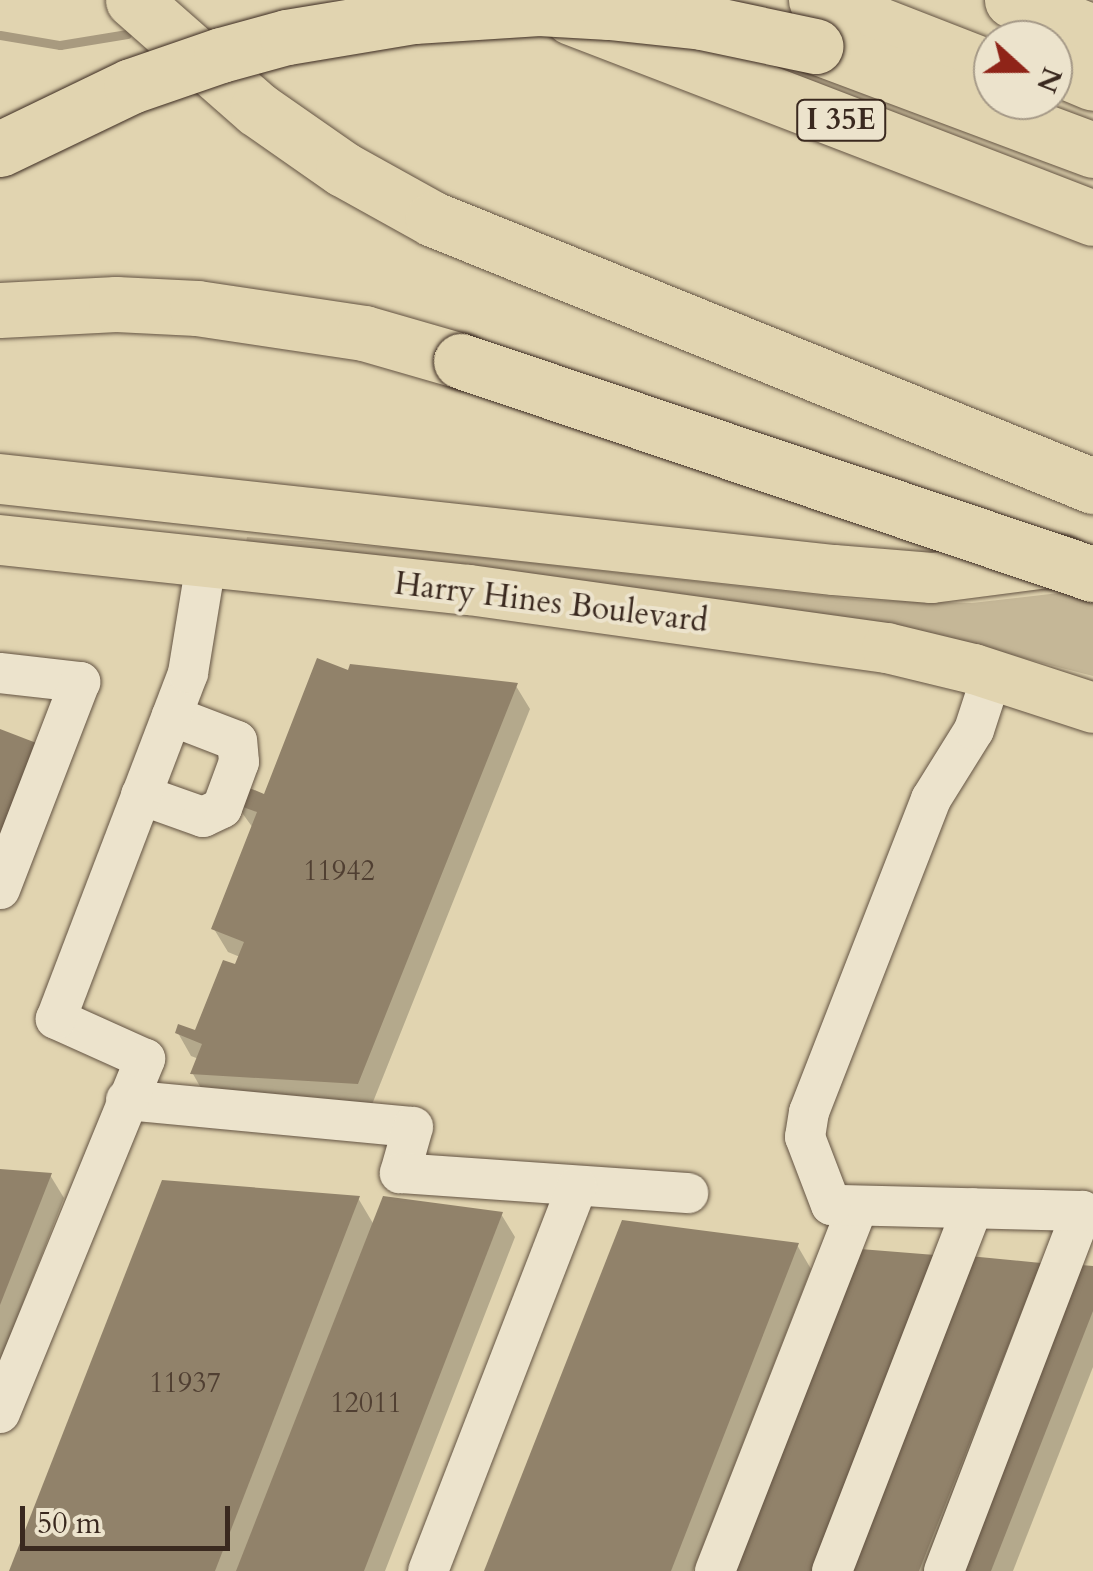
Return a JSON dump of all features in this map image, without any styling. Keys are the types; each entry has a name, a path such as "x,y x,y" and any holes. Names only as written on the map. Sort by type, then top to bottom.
{"highway":[{"path":"133,0 270,118 344,168 433,218 1093,486"},
{"name":"I 35E","path":"527,0 569,12 1093,218"},
{"path":"892,0 973,33"},
{"path":"1012,0 1093,30"},
{"path":"1034,0 1093,30"},
{"path":"0,149 130,86 221,55 287,38 414,16 539,8 702,22 816,23 973,64"},
{"path":"816,23 1093,150"},
{"path":"0,310 116,304 197,308 364,333 461,361 1093,574"}],"main road":[{"name":"Harry Hines Boulevard","path":"0,479 912,576 1012,570 1093,555"},
{"name":"Harry Hines Boulevard","path":"0,540 635,612 887,648 992,675 1093,708"}],"lane":[{"path":"0,1413 145,1059 56,1019 188,673 206,563"},
{"path":"0,673 80,682 0,889"},
{"path":"944,1571 1082,1211 831,1205 805,1137 809,1112 931,800 974,730 992,675"},
{"path":"141,795 203,817 222,808 239,762 237,741 172,716"},
{"path":"126,1100 413,1127 400,1173 688,1192"},
{"path":"428,1571 577,1187"},
{"path":"715,1571 858,1206"},
{"path":"832,1571 974,1208"}],"shaded area":[{"path":"247,537 407,549 863,600 972,603 1093,589 1093,676 926,633 769,606 245,548"}],"building":[{"path":"317,658 348,670 350,664 518,683 358,1084 190,1074 202,1044 175,1033 178,1024 195,1030 223,960 235,964 244,942 211,929 257,812 232,803 240,784 264,794"},
{"path":"0,729 39,744 0,843"},
{"path":"0,1169 52,1173 0,1305"},
{"path":"162,1180 360,1196 215,1571 9,1571"},
{"path":"383,1196 503,1212 364,1571 236,1571"},
{"path":"622,1220 799,1243 671,1571 484,1571"},
{"path":"860,1249 935,1255 812,1571 733,1571"},
{"path":"969,1256 1041,1263 919,1571 845,1571"},
{"path":"1069,1264 1093,1266 1093,1311 991,1571 948,1571"}],"waterway":[{"path":"0,35 60,45 127,34"}]}
